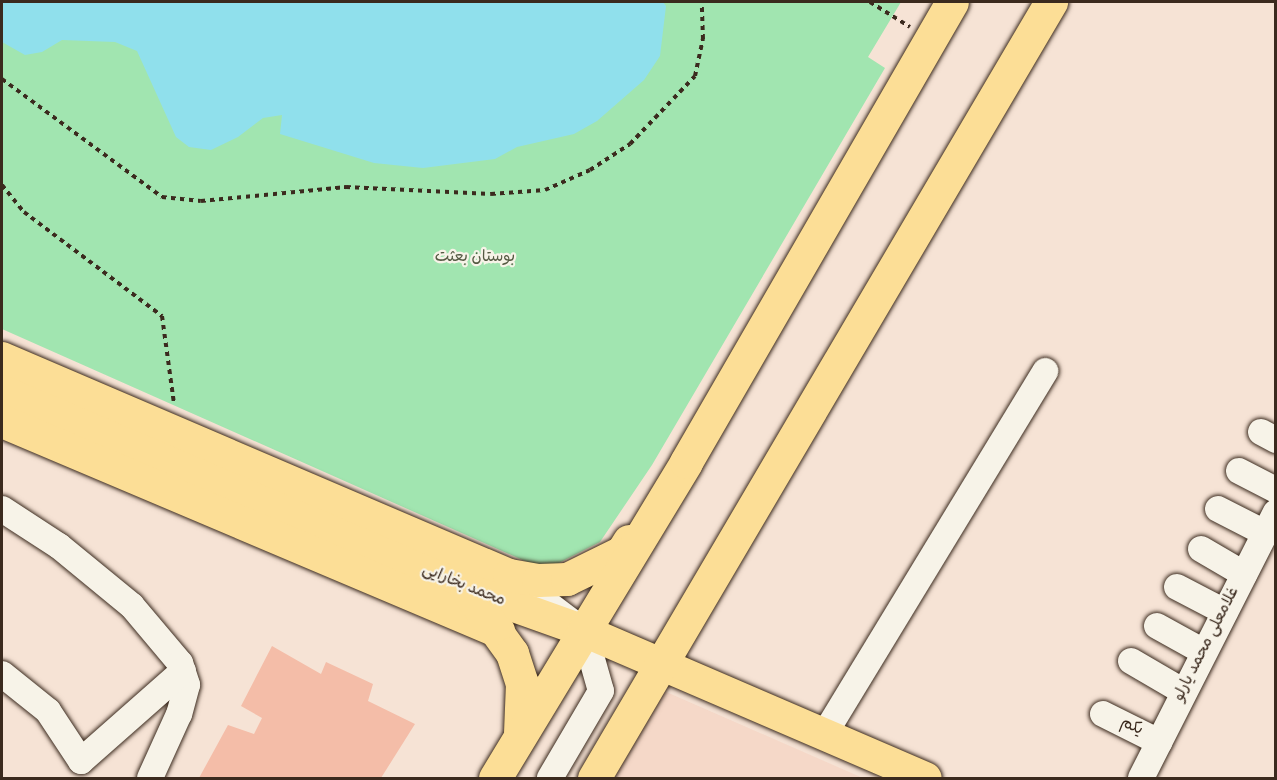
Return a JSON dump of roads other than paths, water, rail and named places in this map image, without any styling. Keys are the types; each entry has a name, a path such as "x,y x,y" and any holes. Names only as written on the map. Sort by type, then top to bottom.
{"highway":[{"path":"494,778 686,462 928,38 952,2"},
{"path":"594,778 1051,2"},
{"path":"2,421 498,631"},
{"path":"509,575 538,580 567,579 622,552 686,462"},
{"path":"466,589 498,631 522,683 523,708 520,732 494,778"}],"main road":[{"name":"محمد بخارایی","path":"2,357 509,575"},
{"name":"محمد بخارایی","path":"2,392 466,589 584,631 661,663 926,778"}],"street":[{"path":"824,735 1045,371"},
{"path":"1239,471 1275,490"},
{"path":"2,509 59,546 132,606 167,646 183,671 187,686 179,714 150,778"},
{"path":"1218,509 1270,522"},
{"name":"غلامعلی محمد یارلو","path":"1141,778 1270,522"},
{"path":"1201,549 1244,574"},
{"path":"509,575 584,631 601,691 550,778"},
{"path":"1177,587 1225,612"},
{"path":"1157,626 1204,652"},
{"path":"1131,661 1184,693"},
{"path":"2,674 48,711 81,761 183,671"},
{"name":"یکم","path":"1103,714 1159,742"}],"water":[{"path":"2,2 663,2 666,6 660,56 644,80 597,121 574,134 517,147 495,159 423,168 374,163 280,134 282,115 263,118 238,137 211,150 189,147 176,137 137,51 115,42 62,40 42,52 25,55 2,42"}],"park label":[{"name":"بوستان بعثت","path":"475,259"}]}
